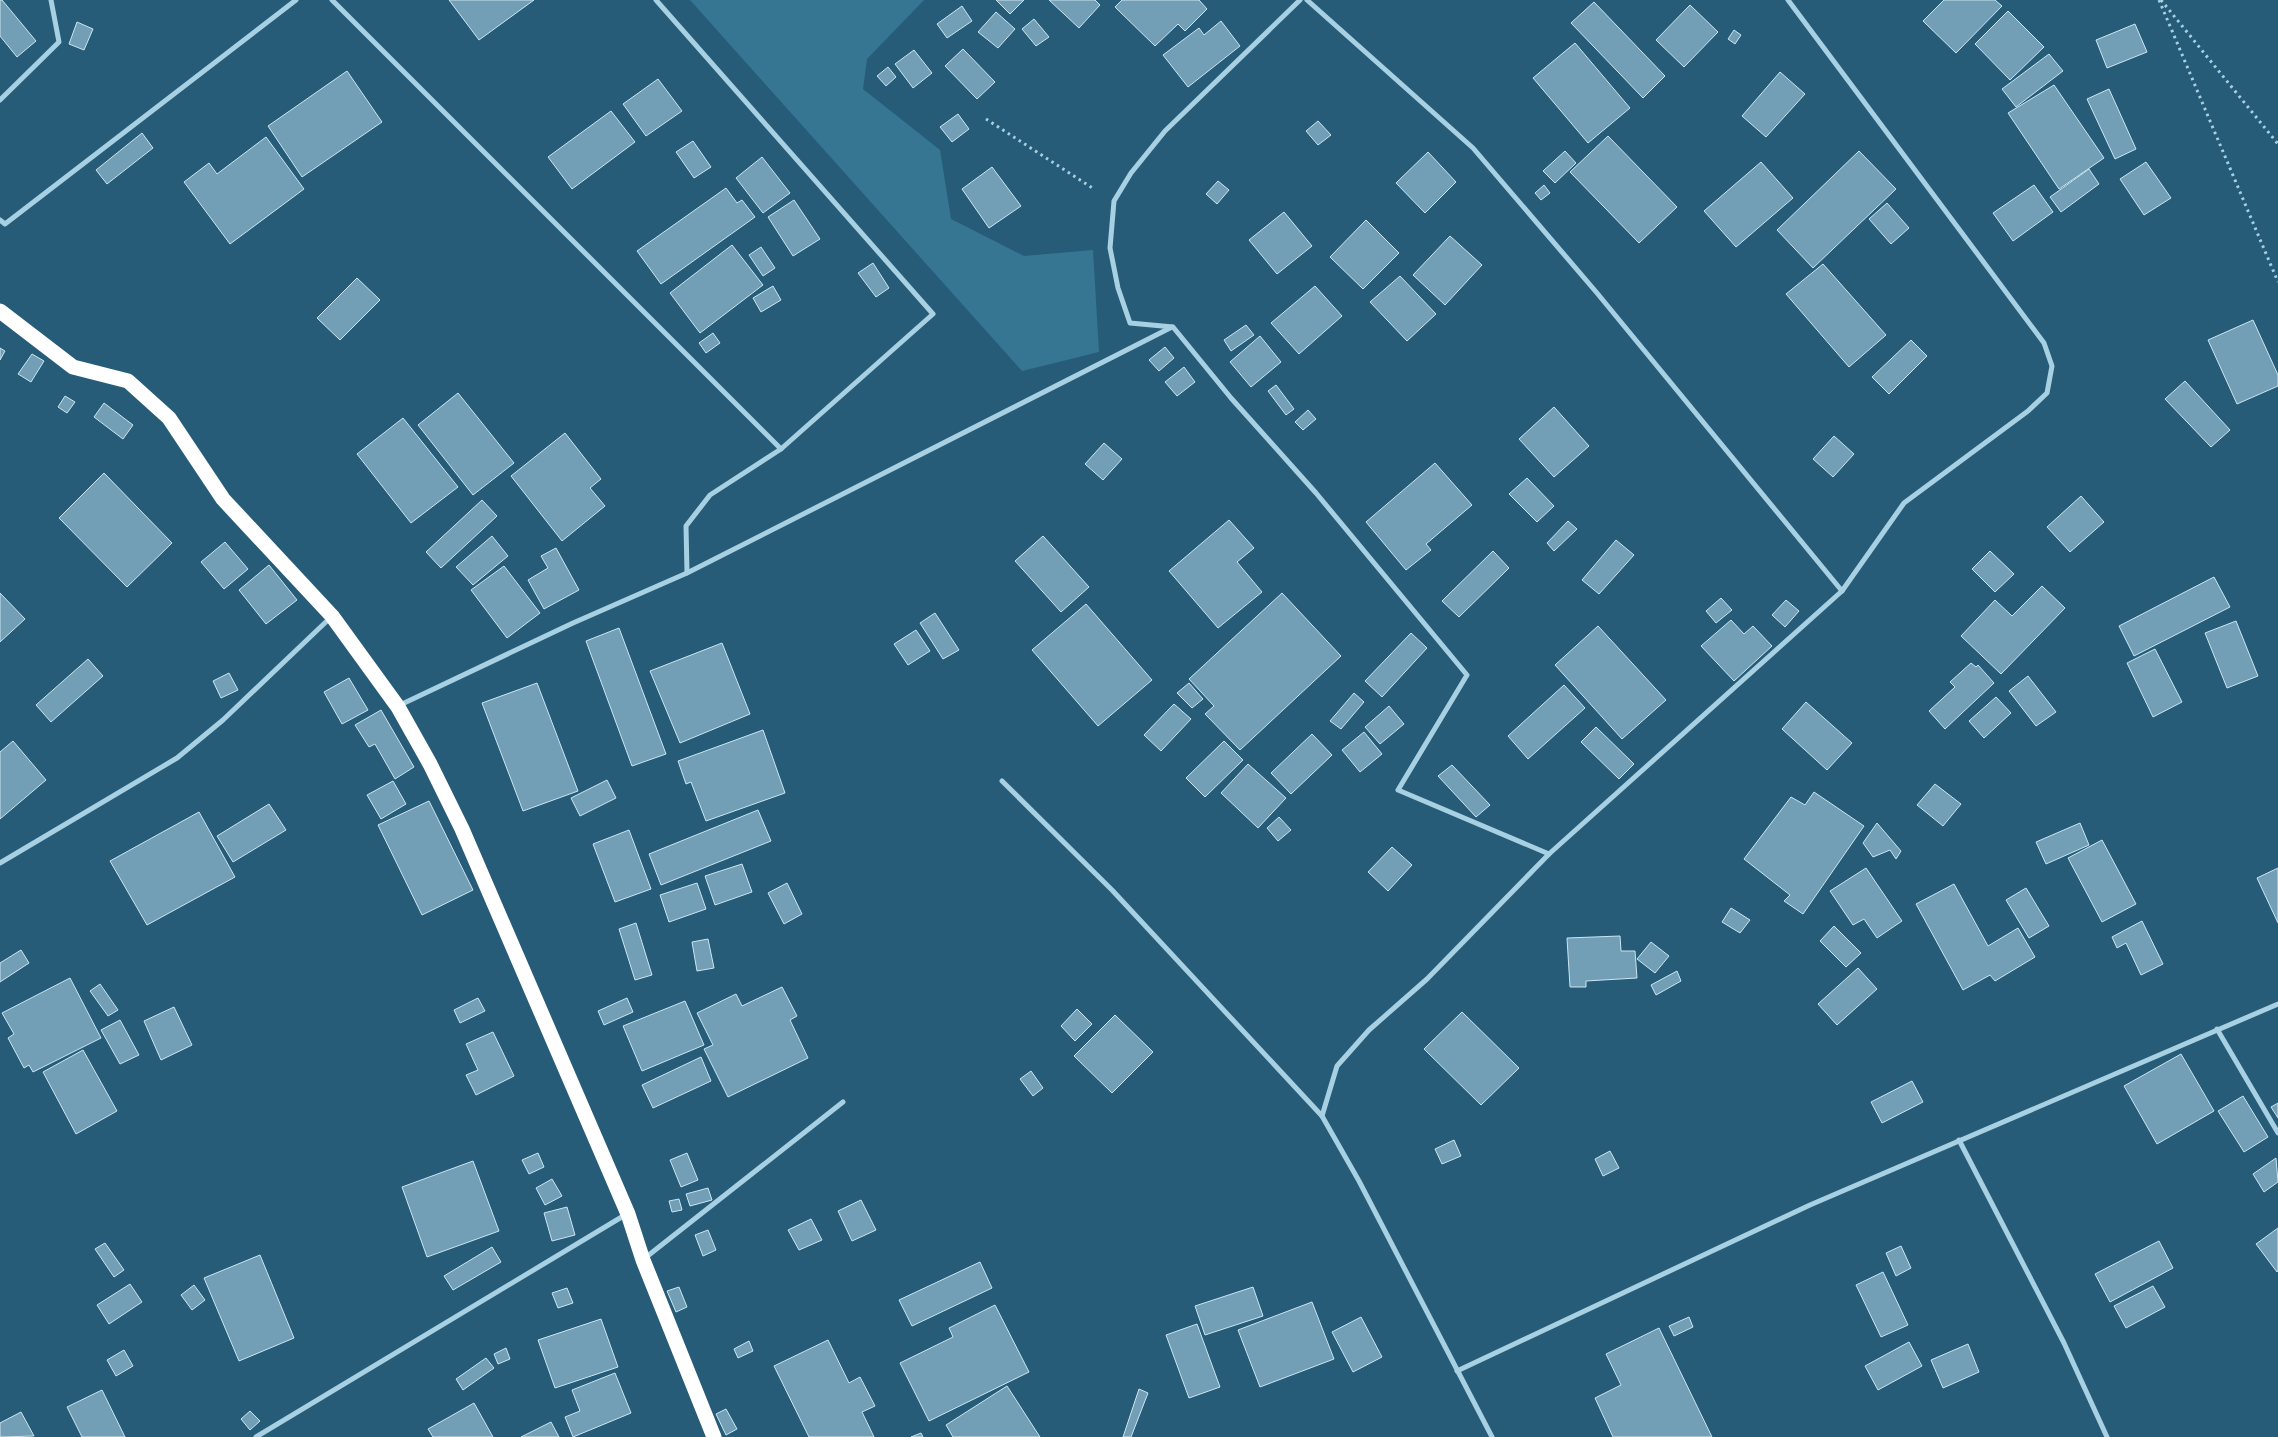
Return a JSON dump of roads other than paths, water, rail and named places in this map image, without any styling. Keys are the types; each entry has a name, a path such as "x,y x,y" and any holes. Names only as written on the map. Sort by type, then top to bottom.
{"highway":[{"path":"0,311 73,368 128,382 169,418 223,499 332,616 398,707 430,764 462,829 628,1214 643,1260 714,1437"}],"street":[{"path":"0,100 59,42 51,0"},
{"path":"0,220 5,224 296,0"},
{"path":"332,0 781,449"},
{"path":"656,0 933,314 781,449 710,495 686,526 687,573"},
{"path":"1300,0 1165,131 1131,173 1114,202 1110,248 1118,288 1130,323 1173,327 1231,398 1316,493 1467,676 1398,790 1549,854"},
{"path":"1307,0 1473,148 1603,301 1842,591"},
{"path":"1322,1116 1337,1066 1369,1030 1426,979 1549,854 1842,591 1904,504 2028,412 2047,393 2052,366 2044,343 1788,0"},
{"path":"398,707 573,623 687,573 1173,327"},
{"path":"0,863 177,758 222,720 332,616"},
{"path":"1002,781 1112,890 1322,1116 1359,1181 1492,1437"},
{"path":"1457,1371 1810,1205 2278,1004"},
{"path":"2217,1029 2278,1133"},
{"path":"643,1260 843,1102"},
{"path":"1959,1140 2064,1343 2107,1437"},
{"path":"256,1437 628,1214"}]}
